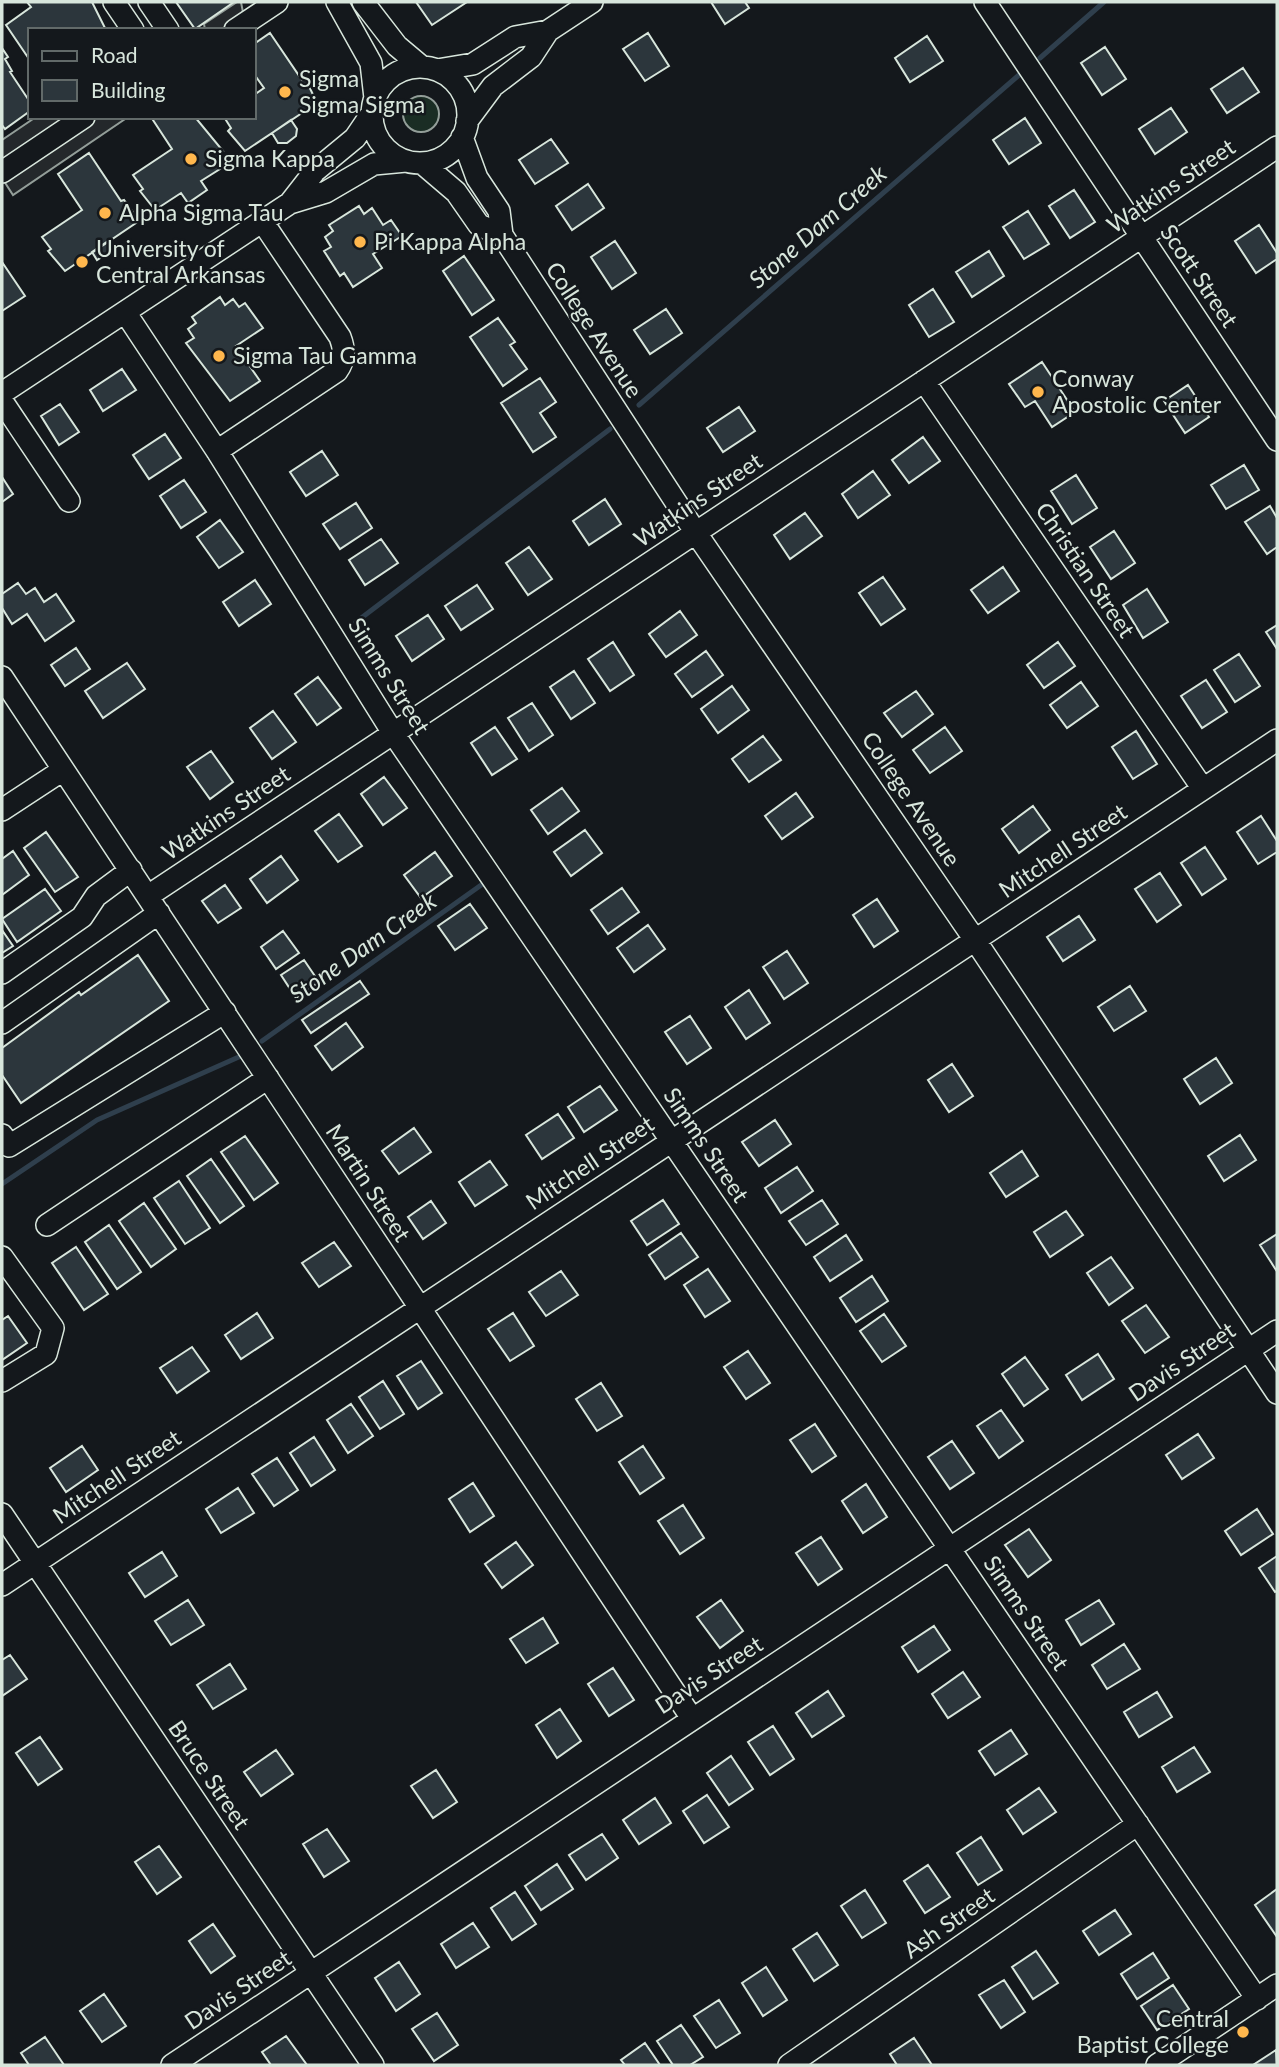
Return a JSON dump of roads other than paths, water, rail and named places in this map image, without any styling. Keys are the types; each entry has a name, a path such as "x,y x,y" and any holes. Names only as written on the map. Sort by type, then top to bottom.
{"street":[{"path":"114,2 132,28"},
{"path":"149,2 167,28"},
{"path":"238,28 276,2"},
{"path":"337,2 365,49 374,78 373,105 380,143 414,162"},
{"path":"363,2 397,46 460,90 465,129"},
{"path":"290,203 315,171 355,138 393,75 473,64 515,37 548,31 592,2"},
{"name":"Scott Street","path":"985,2 1277,440"},
{"path":"2,393 290,203 326,192 374,164 414,162 450,152 493,86 531,57 548,31"},
{"path":"2,172 81,119"},
{"name":"College Avenue","path":"465,129 477,178 499,211 502,235 696,533 975,940 1277,1393"},
{"name":"Watkins Street","path":"2,1023 154,905 393,733 1277,147"},
{"name":"College Avenue","path":"414,162 456,192 479,225 502,235"},
{"path":"217,451 337,372 343,363 344,348 340,337 262,221"},
{"name":"Simms Street","path":"125,312 217,451 393,733 1257,1998"},
{"name":"Christian Street","path":"923,381 1203,789"},
{"path":"2,401 69,500"},
{"name":"Martin Street","path":"2,677 691,1717"},
{"name":"Mitchell Street","path":"2,1585 1277,740"},
{"path":"2,810 63,770"},
{"path":"2,973 82,917 96,896 131,870"},
{"path":"2,1135 9,1146 225,1012"},
{"path":"47,1225 268,1078"},
{"path":"2,1258 53,1328 46,1354 2,1381"},
{"name":"Davis Street","path":"172,2065 691,1717 1277,1331"},
{"name":"Bruce Street","path":"2,1514 373,2065"},
{"name":"Ash Street","path":"789,2065 1138,1824"},
{"path":"1157,2065 1277,1986"}],"waterway":[{"name":"Stone Dam Creek","path":"1040,58 1104,2"},
{"name":"Stone Dam Creek","path":"639,405 1019,75"},
{"name":"Stone Dam Creek","path":"356,622 610,429"},
{"name":"Stone Dam Creek","path":"262,1041 484,883"},
{"name":"Stone Dam Creek","path":"2,1184 97,1120 241,1056"}],"place":[{"name":"Sigma Sigma Sigma","path":"285,92"},
{"name":"Sigma Kappa","path":"191,159"},
{"name":"Alpha Sigma Tau","path":"105,213"},
{"name":"Pi Kappa Alpha","path":"360,242"},
{"name":"University of Central Arkansas","path":"82,262"},
{"name":"Sigma Tau Gamma","path":"219,356"},
{"name":"Conway Apostolic Center","path":"1038,392"},
{"name":"Central Baptist College","path":"1243,2032"}]}
